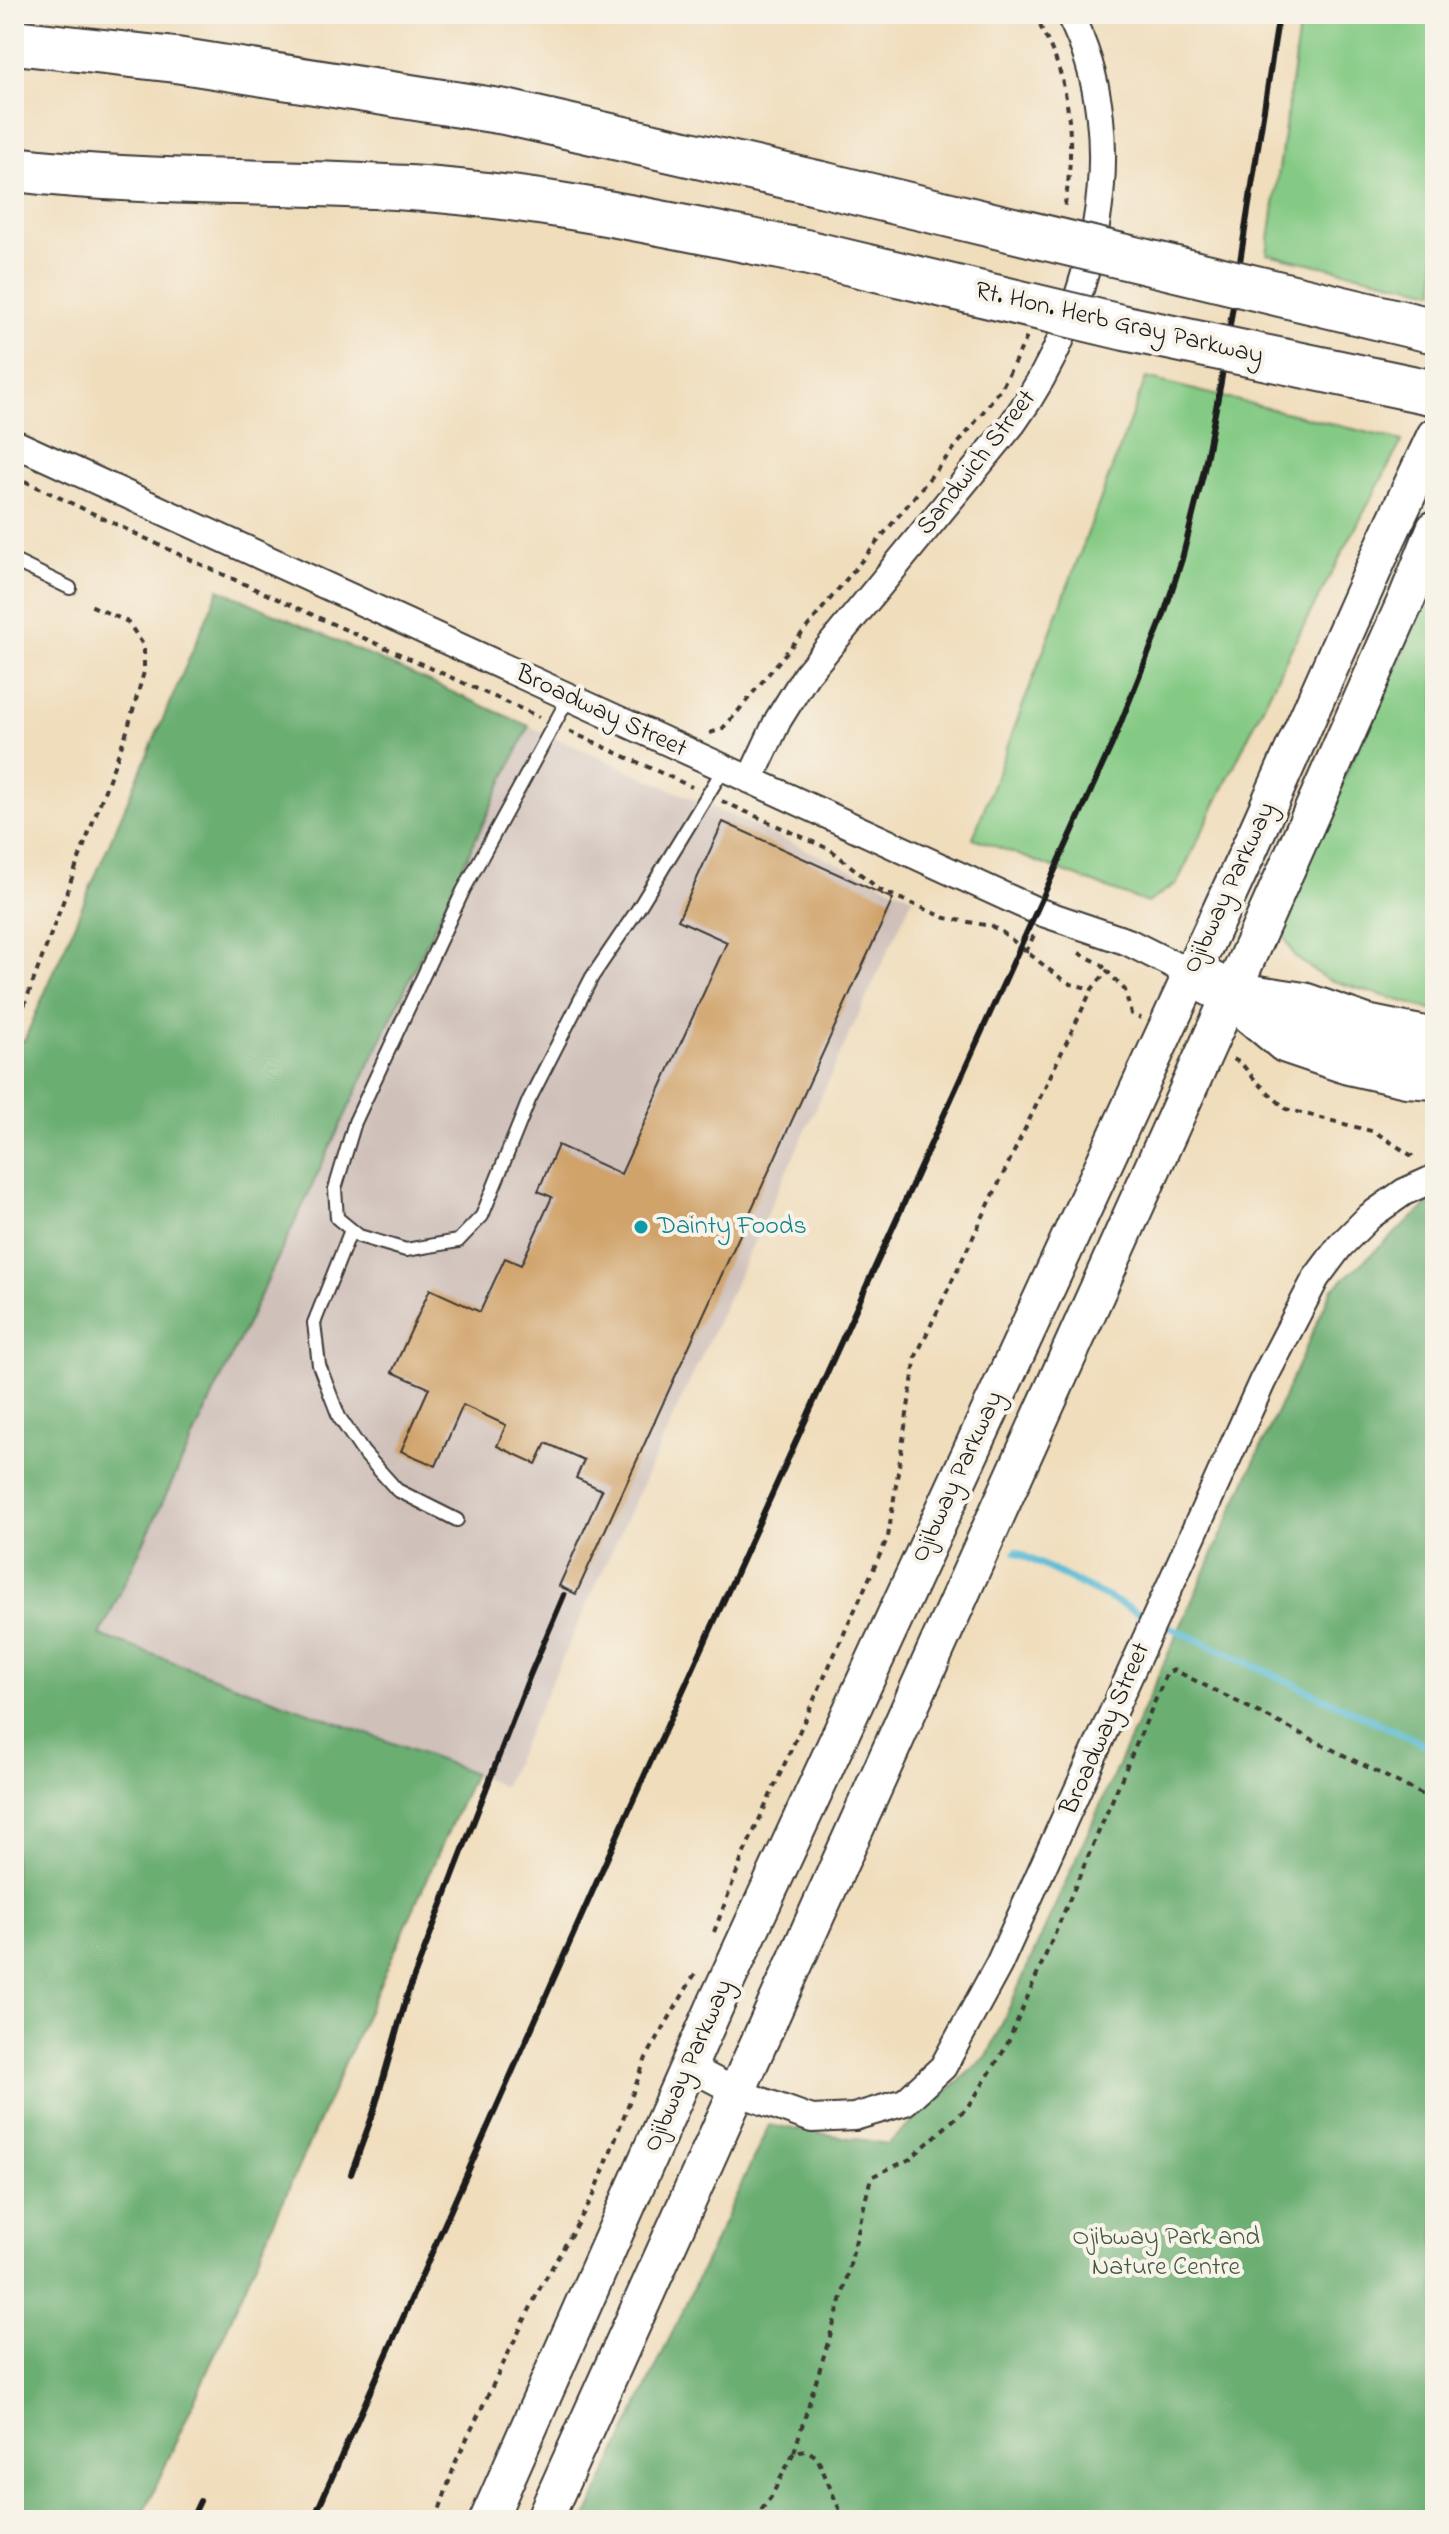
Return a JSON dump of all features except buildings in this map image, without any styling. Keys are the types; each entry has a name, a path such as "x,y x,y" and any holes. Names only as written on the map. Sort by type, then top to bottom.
{"highway":[{"path":"14,42 176,60 505,112 1435,331"},
{"name":"Rt. Hon. Herb Gray Parkway","path":"14,169 94,177 408,188 584,208 805,252 1125,328 1435,393"},
{"path":"1181,272 1435,314"},
{"path":"1125,328 1435,417"},
{"path":"1190,973 1231,994 1287,1041 1349,1062 1407,1075 1435,1077"},
{"path":"1231,994 1303,1005 1366,1027 1435,1041"}],"main road":[{"name":"Ojibway Parkway","path":"488,2520 716,2004 1247,854 1435,436"},
{"name":"Ojibway Parkway","path":"544,2520 1231,994 1435,529"}],"street":[{"name":"Sandwich Street","path":"750,780 778,720 806,675 1013,423 1035,394 1060,345 1082,283 1101,195 1101,115 1082,38 1069,14"},
{"name":"Broadway Street","path":"14,443 1037,911 1128,942 1190,973"},
{"name":"Broadway Street","path":"689,2067 737,2092 812,2119 854,2117 905,2102 943,2067 999,1964 1262,1382 1316,1278 1340,1246 1370,1216 1404,1192 1435,1178"}],"lane":[{"path":"14,561 70,588"},
{"path":"569,697 463,891 355,1122 335,1189 337,1218 359,1236 406,1250 458,1241 482,1216 529,1100 592,977 638,909 724,768"},
{"path":"351,1230 314,1323 319,1365 339,1417 397,1490 457,1520"}],"path":[{"path":"1035,14 1058,66 1069,119 1070,178 1062,221"},
{"path":"706,734 722,729 734,716 970,429 1002,387 1031,325"},
{"path":"24,1006 127,731 144,672 144,646 128,622 90,605"},
{"path":"1026,952 1034,935 1041,935"},
{"path":"1069,948 1101,964 1107,971"},
{"path":"754,2520 771,2497 794,2452 843,2294 871,2177 910,2159 969,2106 1006,2047 1167,1673 1174,1670 1435,1801"},
{"path":"794,2452 806,2450 817,2457 844,2520"}],"shaded area":[{"path":"529,726 913,897 503,1787 474,1773 100,1635"}],"green space":[{"path":"1301,14 1435,14 1435,291 1267,254"},
{"path":"1146,378 1402,441 1289,653 1177,883 1147,903 973,838"},
{"path":"1435,584 1435,1011 1326,979 1295,957 1283,934 1292,887"},
{"path":"219,589 529,726 100,1635 474,1773 141,2520 14,2520 14,1037 24,1041"},
{"name":"Ojibway Park and Nature Centre","path":"1435,1198 1435,2520 585,2520 769,2125 888,2144 988,2055 1332,1289"}],"waterway":[{"path":"1016,1552 1149,1618"},
{"path":"1161,1623 1435,1749"}],"railway":[{"path":"313,2520 622,1825 1113,742 1163,617 1182,559 1203,475 1221,382 1279,14"},
{"path":"351,2174 373,2114 407,1995 530,1675 564,1595"},
{"path":"191,2520 200,2501"}],"place":[{"name":"Dainty Foods","path":"641,1227"}]}
